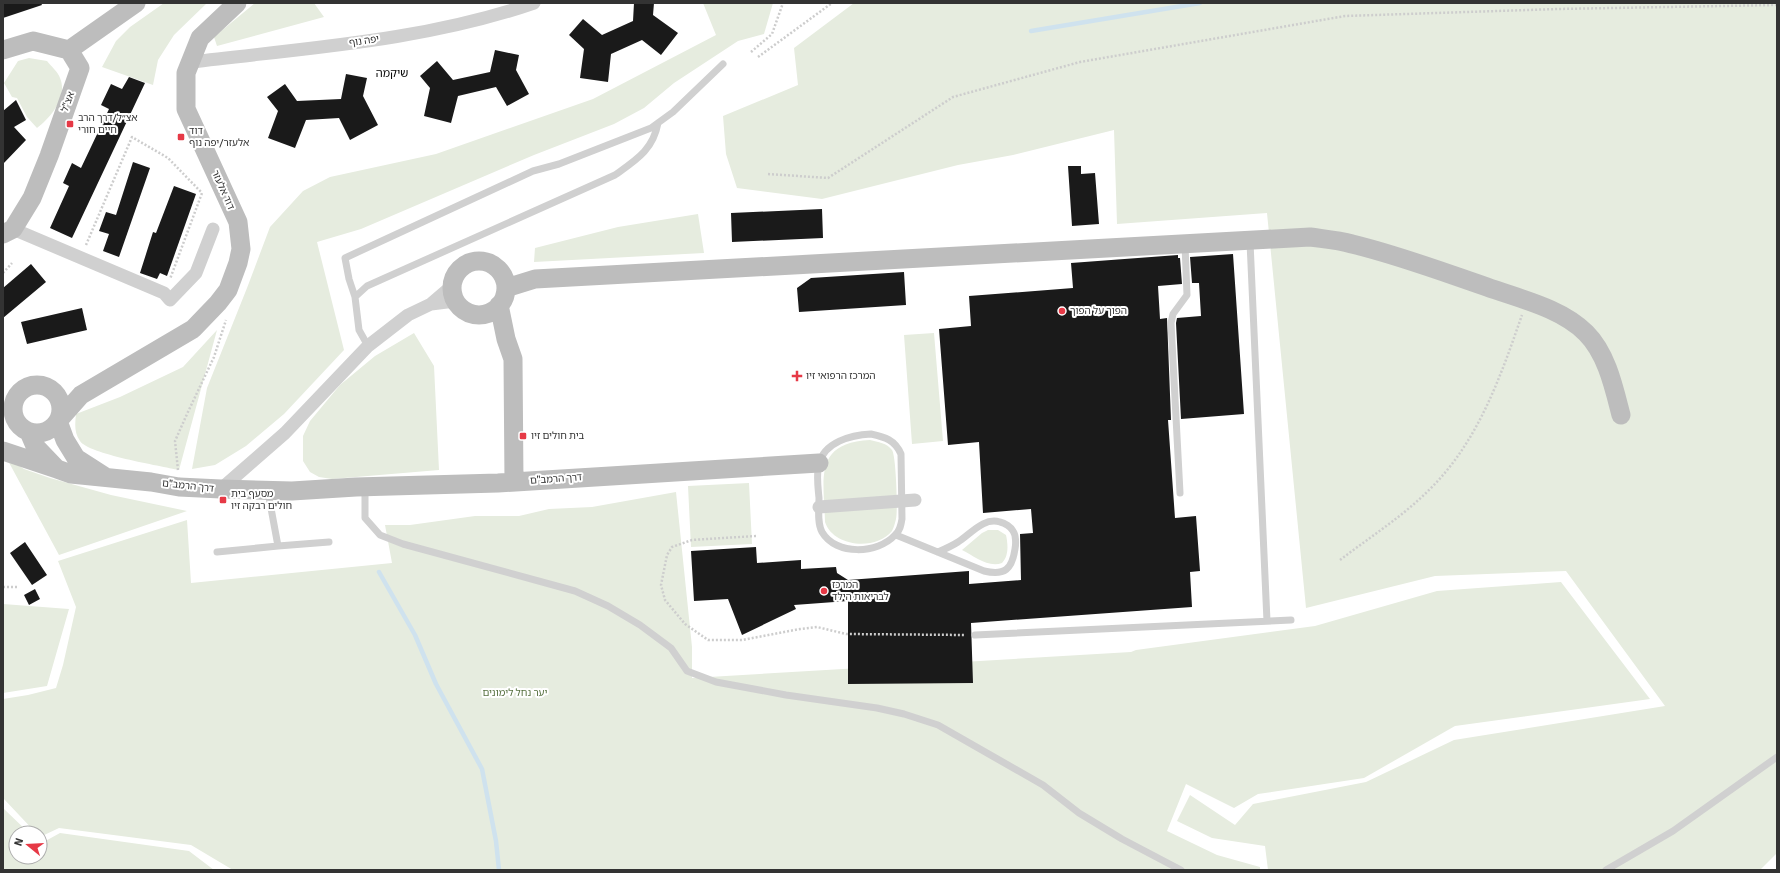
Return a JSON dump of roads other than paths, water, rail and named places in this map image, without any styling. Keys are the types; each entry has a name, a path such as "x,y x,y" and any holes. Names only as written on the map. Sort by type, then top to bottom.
{"street":[{"path":"3,50 33,41 69,50 136,3"},
{"name":"דוד אלעזר","path":"58,421 81,395 193,329 218,303 228,290 238,263 241,249 238,222 186,109 186,73 200,38 237,3"},
{"name":"יפה נוף","path":"191,62 367,41 440,29 495,16 534,3"},
{"name":"אצ\"ל","path":"8,232 32,198 49,156 80,68 69,50"},
{"path":"8,232 80,258 164,293 170,300 196,273 213,229"},
{"path":"500,271 535,279 1310,237 1351,244 1424,266 1526,301 1552,311 1573,322 1586,333 1598,349 1609,372 1621,416"},
{"path":"506,482 513,359 506,339 502,297 505,282 500,271 493,265 484,261 475,261 466,264 459,269 454,277 454,294 466,311 481,314 488,313 502,297 535,279"},
{"path":"221,489 285,433 368,346 408,315 454,294"},
{"path":"481,314 506,339"},
{"name":"דוד אלעזר","path":"49,387 70,387 146,358"},
{"path":"18,429 37,433 45,432 53,428 61,413 60,399 55,392 49,387 40,384 25,386 9,401 13,407 13,416 18,429 56,469"},
{"name":"דרך הרמב\"ם","path":"58,421 65,440 76,458 109,479"},
{"name":"דרך הרמב\"ם","path":"3,451 70,474 179,486 292,491 506,482 819,463"},
{"path":"819,507 915,500"}],"lane":[{"path":"368,346 359,330 355,298 349,279 345,258 533,171 566,161 651,128 673,112 723,64"},
{"path":"355,298 367,286 615,175 640,157 656,136 658,123"},
{"path":"1250,240 1268,621"},
{"path":"1180,494 1171,323 1173,314 1187,295 1184,244"},
{"path":"871,434 884,437 892,441 898,447 901,454 902,501 902,519 896,535 890,541 871,549 862,550 842,547 835,544 822,532 819,507 818,471 819,463 823,454 845,438 857,435 871,434"},
{"path":"360,487 365,518 380,535 403,544 575,591 608,606 640,625 671,648 687,671 716,682 786,695 877,708 904,714 938,725 1043,785 1079,812 1122,838 1181,870"},
{"path":"268,490 278,546"},
{"path":"896,535 984,571 999,572 1011,566 1016,545 1013,531 1008,526 1000,522 986,522 978,526 957,543 938,552"},
{"path":"217,552 329,542"},
{"path":"975,635 1291,620"},
{"path":"1606,870 1673,831 1777,757"}],"waterway":[{"path":"1031,31 1200,3"},
{"path":"379,572 415,635 436,684 482,769 496,841 499,870"}],"place":[{"name":"אצ״ל/דרך הרב חיים חורי","path":"70,124"},
{"name":"דוד אלעזר/יפה נוף","path":"181,137"},
{"name":"הפוך על הפוך","path":"1062,311"},
{"name":"המרכז הרפואי זיו","path":"797,376"},
{"name":"בית חולים זיו","path":"523,436"},
{"name":"מסעף בית חולים רבקה זיו","path":"223,500"},
{"name":"המרכז לבריאות הילד","path":"824,591"}],"district":[{"name":"שיקמה","path":"392,73"}],"park label":[{"name":"יער נחל לימונים","path":"515,693"}]}
